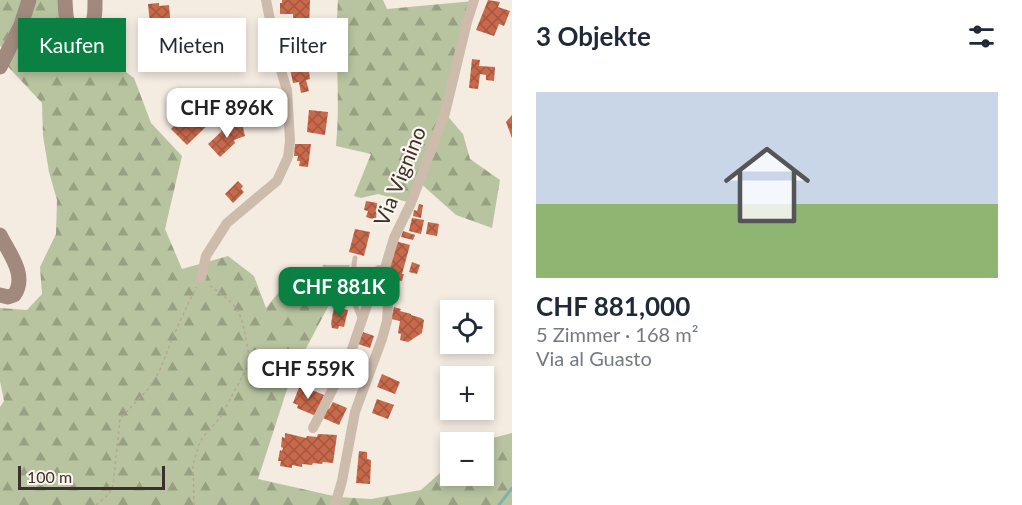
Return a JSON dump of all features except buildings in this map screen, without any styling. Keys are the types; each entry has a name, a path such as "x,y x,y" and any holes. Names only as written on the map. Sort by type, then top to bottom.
{"street":[{"path":"0,67 21,25 28,0"},
{"path":"65,0 67,22 72,31 78,33 90,29 94,22 95,0"},
{"path":"201,278 206,256 227,223 277,181 288,157 290,141 288,97 266,0"},
{"name":"Via Vignino","path":"335,505 356,412 387,321 388,305 382,278 394,238 411,203 445,113 474,0"},
{"path":"0,235 19,274 20,283 14,295 0,296"},
{"path":"313,428 351,355 386,247 394,238"}],"lane":[{"path":"355,258 350,292 362,322"}],"path":[{"path":"96,505 109,494 114,485 120,419 149,388 159,372 201,278 235,305 239,311 243,320 249,360 220,418 199,444 193,464 194,505"}],"green space":[{"path":"0,0 65,0 69,18 18,18 18,72 126,72 134,78 151,123 182,156 165,229 182,269 228,256 254,276 266,308 283,287 318,284 323,265 350,265 291,377 258,479 338,497 371,499 421,490 440,473 440,486 494,486 494,438 512,433 512,505 0,505 0,407 4,401 0,381 0,308 27,310 42,294 40,267 56,234 57,200 49,172 43,136 42,103 0,58 8,51 0,46"},
{"path":"338,0 383,0 387,9 474,1 445,113 463,134 470,159 500,180 492,228 456,215 419,182 411,203 378,194 361,198 354,196 371,154 336,146 337,72 348,72 348,18 338,18"}],"waterway":[{"path":"499,505 512,488"}]}
